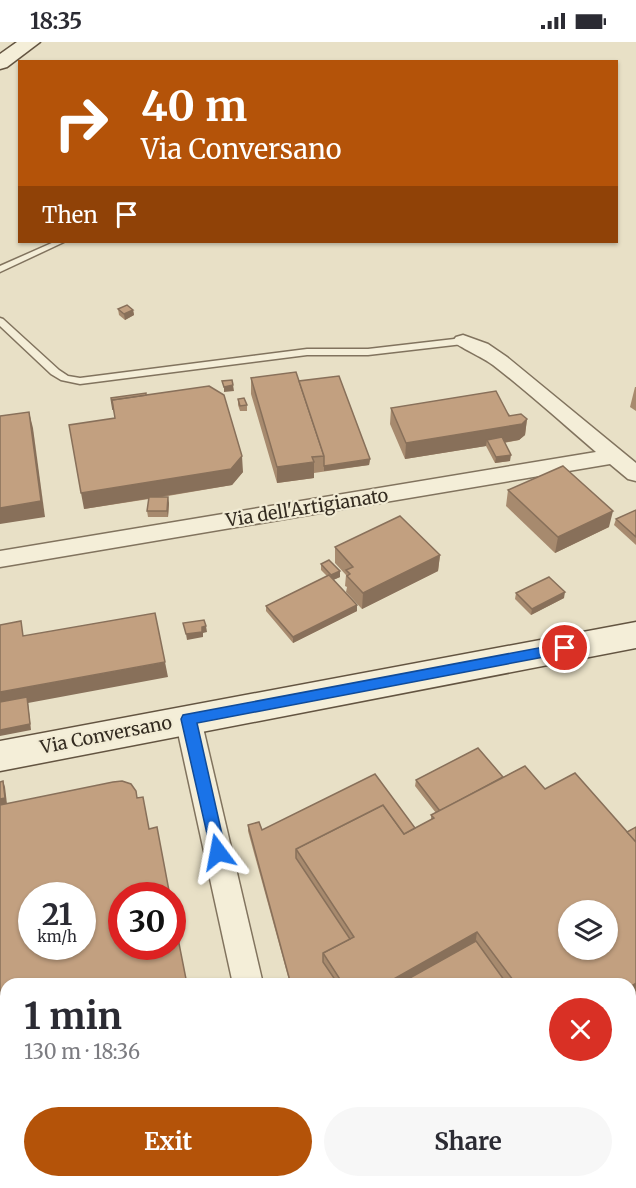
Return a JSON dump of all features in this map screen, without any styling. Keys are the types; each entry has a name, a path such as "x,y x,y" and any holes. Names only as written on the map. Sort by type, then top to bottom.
{"street":[{"path":"0,63 30,42"},
{"path":"463,341 481,348 500,361 636,474"},
{"name":"Via dell'Artigianato","path":"0,559 614,456"},
{"name":"Via Conversano","path":"0,756 636,635"},
{"path":"188,719 247,978"}],"lane":[{"path":"0,269 58,243"},
{"path":"0,321 55,372 65,378 80,381 307,352 368,352 463,341"}],"building":[{"path":"127,305 133,310 124,314 118,309"},
{"path":"296,372 324,456 312,457 314,462 277,467 251,378"},
{"path":"339,376 370,459 324,466 324,456 299,381"},
{"path":"232,380 233,385 224,387 222,381"},
{"path":"209,386 224,395 242,456 231,469 81,493 69,425 115,418 112,400"},
{"path":"496,391 509,416 521,414 527,419 522,424 406,443 391,408"},
{"path":"146,393 146,395 112,400 113,410 111,398"},
{"path":"244,398 247,405 240,406 238,399"},
{"path":"29,412 41,501 0,508 0,416"},
{"path":"502,437 511,455 496,457 487,440"},
{"path":"563,466 613,511 558,537 508,490"},
{"path":"149,497 168,497 167,511 147,511"},
{"path":"636,510 636,537 616,519"},
{"path":"400,516 440,555 363,593 347,576 350,574 346,570 353,567 335,547"},
{"path":"329,560 340,571 331,575 321,564"},
{"path":"329,575 357,605 293,637 266,606"},
{"path":"549,577 565,592 532,609 516,593"},
{"path":"155,613 165,662 0,692 0,625 21,621 23,636"},
{"path":"204,620 206,626 202,627 202,632 186,634 183,623"},
{"path":"27,697 30,724 0,730 0,702"},
{"path":"478,748 503,777 440,811 416,780"},
{"path":"525,766 545,789 575,773 636,842 636,978 512,978 477,932 396,978 339,978 323,953 354,937 296,849 383,805 404,834 434,818 431,815"},
{"path":"375,774 415,828 404,834 383,805 296,849 296,858 350,939 323,953 323,962 334,978 289,978 248,825 259,822 262,830"},
{"path":"3,781 5,798 0,799 0,782"},
{"path":"122,781 131,784 136,791 137,798 143,797 149,829 157,827 167,882 108,882 108,960 182,960 186,978 0,978 0,805 113,782"},
{"path":"636,827 636,842 627,832"},
{"path":"476,941 503,978 410,978"}],"route":[{"path":"218,852 188,719 565,648"}]}
